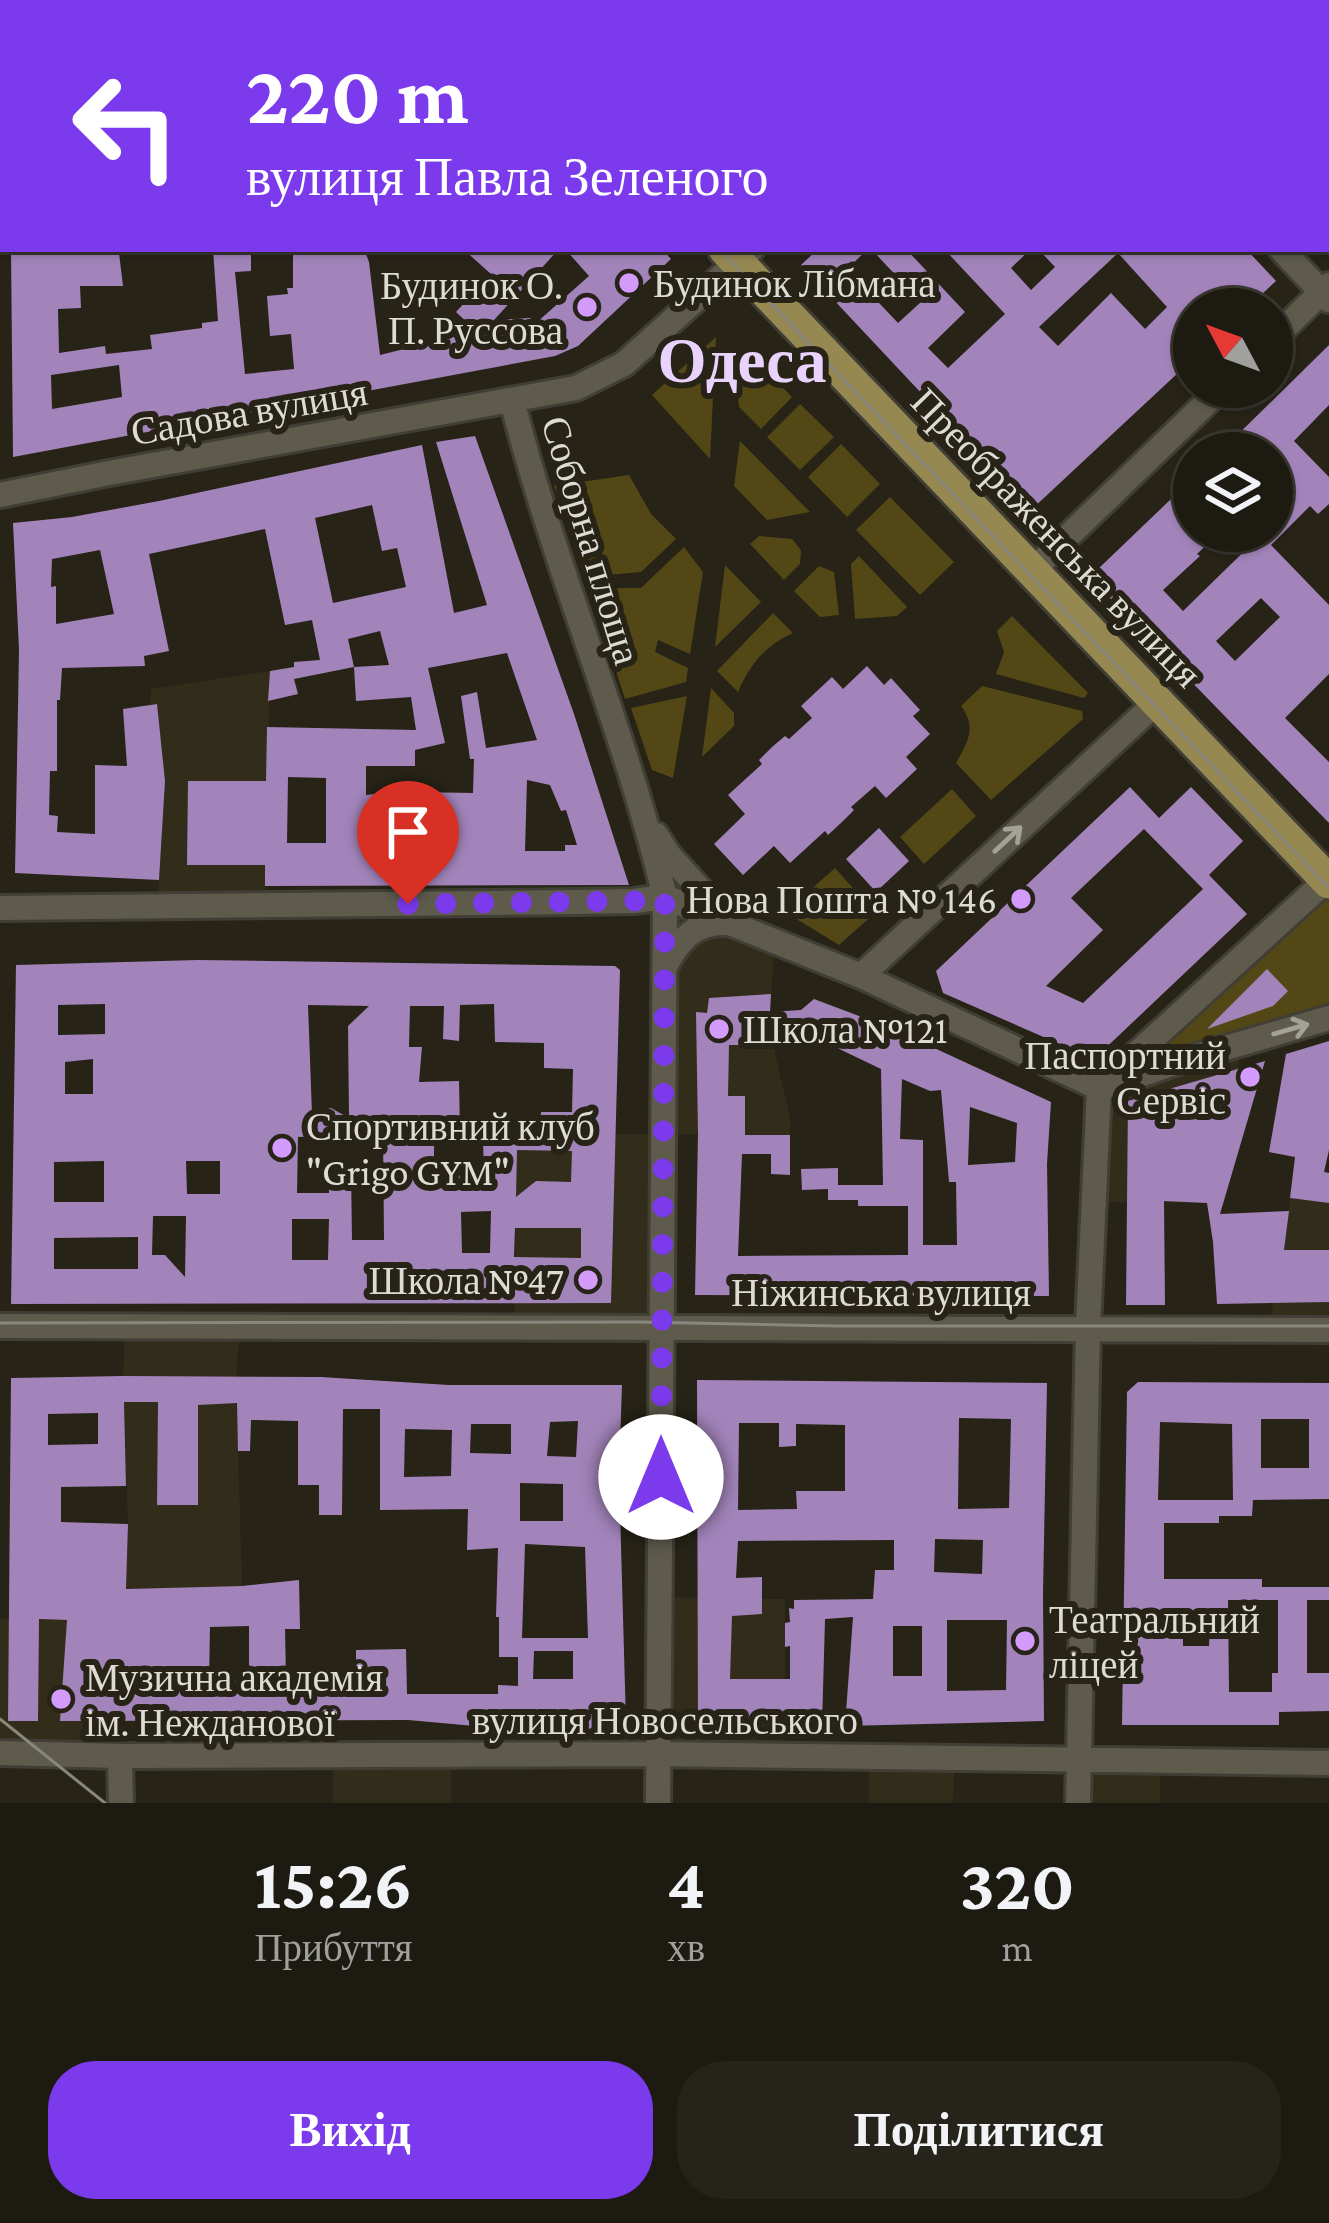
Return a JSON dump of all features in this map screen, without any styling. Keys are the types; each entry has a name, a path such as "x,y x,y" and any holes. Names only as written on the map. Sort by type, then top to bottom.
{"main road":[{"name":"Преображенська вулиця","path":"738,254 1328,880"}],"street":[{"path":"1284,252 1326,292 1293,321"},
{"name":"Соборна площа","path":"738,254 624,364 576,388 512,400 531,474 646,820 665,897 861,976 1099,1088"},
{"name":"Садова вулиця","path":"0,495 512,400"},
{"path":"1032,571 1201,408"},
{"path":"861,976 1156,702"},
{"name":"Соборна площа","path":"646,820 668,854 732,923"},
{"path":"1078,1803 1088,1329 1099,1088 1328,880"},
{"path":"0,908 665,897 658,1803"},
{"path":"664,968 675,947 691,932 709,923 732,923"},
{"path":"1099,1088 1329,1018"},
{"name":"Ніжинська вулиця","path":"0,1326 1329,1330"},
{"name":"вулиця Новосельського","path":"0,1753 1329,1762"},
{"path":"120,1756 121,1803"}],"shaded area":[{"path":"716,337 710,459 652,395"},
{"path":"760,364 792,397 761,429 739,407 737,387"},
{"path":"800,404 834,437 800,470 767,437"},
{"path":"740,441 810,512 767,520 734,486"},
{"path":"841,444 880,484 847,517 808,477"},
{"path":"629,475 651,514 676,539 641,572 586,577 554,486"},
{"path":"890,497 954,562 920,595 856,530"},
{"path":"759,536 792,539 801,550 800,564 784,580 750,544"},
{"path":"684,547 703,572 690,654 658,640 655,652 688,668 686,682 625,699 589,588 641,588"},
{"path":"859,556 907,607 897,616 855,619 851,564"},
{"path":"725,565 761,602 715,647"},
{"path":"819,566 834,572 839,615 820,617 794,591"},
{"path":"773,613 793,633 760,657 738,692 717,671"},
{"path":"1012,616 1088,693 1084,698 996,674 1004,652 997,631"},
{"path":"270,671 265,910 157,910 162,837 156,704 150,704 151,689"},
{"path":"982,686 1082,711 1083,719 991,800 956,763 970,728 961,706"},
{"path":"711,688 734,713 734,726 702,757"},
{"path":"687,696 673,778 652,770 631,708"},
{"path":"952,789 976,816 924,864 900,837"},
{"path":"835,868 875,913 839,945 788,910"},
{"path":"1329,882 1329,1018 1099,1088"},
{"name":"Школа №121","path":"666,899 775,943 770,1010 775,1012 773,1045 790,1135 664,1134"},
{"path":"1243,1047 1205,1203 1095,1202 1100,1089"},
{"name":"Школа №47","path":"662,1134 661,1326 514,1326 516,1204 503,1203 505,1135"},
{"path":"1290,1198 1329,1203 1329,1330 1268,1330"},
{"path":"240,1329 236,1378 242,1586 126,1589 125,1331"},
{"path":"661,1597 785,1599 781,1756 660,1753"},
{"name":"Музична академія ім. Нежданової","path":"0,1619 124,1621 122,1754 0,1752"},
{"path":"333,1756 451,1757 451,1803 333,1803"},
{"path":"869,1759 955,1759 953,1803 869,1803"},
{"path":"1160,1761 1160,1803 1080,1803 1081,1763"}],"building":[{"path":"11,252 119,253 123,286 80,286 81,308 58,309 59,353 105,346 106,354 152,349 150,335 202,328 202,323 218,321 213,252 251,252 251,271 235,272 245,374 294,369 291,334 270,336 267,296 288,294 287,288 293,288 293,252 365,252 380,355 476,331 456,312 491,274 466,252 556,252 494,320 530,318 536,323 589,276 568,252 665,252 671,259 578,346 555,356 13,457","holes":["119,365 122,397 52,409 51,375"]},
{"path":"815,252 865,252 847,269 898,323 921,302 874,252 909,252 965,312 928,348 948,368 1005,314 947,252 1028,252 1011,268 1031,290 1055,267 1041,252 1249,252 1276,281 1268,288 1173,288 1173,378 1031,510 801,265","holes":["1118,253 1167,307 1145,329 1111,293 1058,346 1039,327"]},
{"path":"1329,345 1329,405 1294,441 1329,477 1329,504 1318,514 1310,506 1293,523 1293,432 1240,432 1265,408 1293,408 1293,380"},
{"path":"475,436 629,885 265,886 265,865 187,865 188,781 266,781 267,727 416,730 411,697 356,701 354,667 294,679 298,694 268,701 270,671 294,667 294,662 320,660 312,620 285,625 265,529 149,554 169,651 144,656 145,666 62,668 57,771 50,771 49,815 58,816 57,832 95,834 95,765 127,766 123,709 157,704 165,781 159,880 15,873 19,650 13,523 159,501 422,445 454,613 487,605 436,442","holes":["372,505 382,551 397,548 406,587 333,603 315,518","100,550 114,614 56,624 56,586 51,587 52,559","380,631 389,665 354,667 348,639","507,653 537,740 486,748 477,692 461,696 470,759 474,759 473,793 416,792 416,832 374,832 374,794 366,795 366,766 415,766 415,750 445,743 428,668","288,777 326,778 326,843 287,843","527,780 550,785 561,811 566,810 577,845 565,845 565,851 525,851"]},
{"path":"1173,497 1173,552 1199,552 1200,556 1163,590 1183,611 1243,552 1278,552 1329,605 1329,674 1285,718 1329,762 1329,823 1097,585 1097,570","holes":["1261,598 1280,617 1235,661 1216,641"]},
{"path":"867,666 884,685 891,678 920,710 913,716 930,734 906,757 917,769 886,798 875,786 828,835 825,831 790,863 774,846 743,875 714,844 745,814 728,795 762,764 759,760 772,747 812,718 801,706 832,677 843,689"},
{"path":"1130,787 1159,818 1191,787 1243,841 1209,875 1247,914 1094,1059 943,993 936,971","holes":["1144,829 1203,889 1083,1003 1046,986 1103,930 1071,898"]},
{"path":"879,828 909,861 876,892 846,859"},
{"path":"198,960 615,966 620,970 611,1303 11,1304 16,965","holes":["105,1004 105,1034 58,1035 58,1005","494,1004 495,1042 544,1043 544,1068 573,1069 572,1112 541,1112 540,1135 505,1135 504,1142 483,1142 484,1171 458,1172 457,1161 434,1162 434,1131 460,1131 459,1081 419,1082 422,1047 409,1047 410,1006 444,1006 443,1039 459,1041 460,1005","308,1005 369,1006 348,1026 349,1118 331,1108 312,1114","93,1059 93,1094 65,1094 65,1062","383,1134 384,1240 352,1240 351,1170 329,1172 329,1193 297,1193 298,1137","517,1150 572,1151 571,1182 536,1181 516,1197","104,1161 104,1202 54,1202 54,1162","186,1161 220,1161 220,1194 187,1194","491,1211 490,1253 462,1253 461,1212","153,1216 186,1216 185,1277 165,1255 152,1255","292,1219 329,1219 328,1260 292,1260","515,1228 581,1228 581,1258 514,1257","138,1237 138,1269 54,1269 54,1238"]},
{"path":"1267,969 1288,991 1273,1006 1207,1029"},
{"path":"771,994 770,1012 801,1010 814,999 891,1028 1051,1102 1049,1296 695,1295 696,1012 707,1013 709,998","holes":["773,1034 808,1034 881,1069 883,1185 838,1185 838,1168 801,1169 802,1190 828,1189 828,1200 858,1200 858,1206 908,1206 908,1255 738,1256 742,1154 771,1154 771,1174 790,1175 790,1135 745,1135 745,1096 728,1096 729,1045 773,1045","902,1079 930,1091 941,1090 949,1182 956,1182 957,1245 923,1245 923,1140 900,1139","970,1107 1017,1123 1015,1162 968,1165"]},
{"path":"1329,1041 1329,1150 1324,1172 1329,1173 1329,1203 1290,1198 1295,1157 1269,1152 1286,1054"},
{"path":"1265,1061 1220,1214 1289,1211 1284,1250 1329,1250 1329,1302 1217,1304 1207,1203 1164,1201 1165,1305 1126,1305 1128,1101"},
{"path":"321,1377 449,1385 622,1385 619,1474 626,1723 618,1731 408,1720 60,1721 67,1620 39,1619 38,1721 8,1721 11,1378","holes":["124,1402 158,1402 157,1505 198,1505 198,1405 237,1403 238,1451 250,1451 251,1420 298,1421 298,1485 319,1485 319,1515 342,1515 343,1409 380,1409 380,1510 468,1509 467,1550 498,1548 499,1657 518,1657 518,1686 498,1685 498,1694 407,1694 406,1649 356,1650 356,1674 286,1676 285,1629 300,1629 299,1580 126,1589 128,1524 61,1522 61,1487 126,1486","98,1413 98,1444 48,1445 48,1414","578,1421 576,1457 547,1456 550,1422","471,1424 511,1424 511,1454 470,1453","405,1429 452,1430 451,1476 404,1477","520,1483 563,1484 563,1521 520,1521","525,1544 585,1547 588,1638 522,1638","249,1626 249,1680 209,1681 210,1627","534,1651 573,1651 573,1679 533,1679"]},
{"path":"697,1380 1047,1383 1044,1721 845,1726 853,1617 825,1619 822,1726 698,1727","holes":["959,1418 1011,1419 1009,1508 958,1509","739,1423 779,1423 779,1447 796,1446 796,1424 845,1425 845,1491 796,1491 797,1509 738,1510","935,1539 983,1540 982,1574 934,1572","894,1540 894,1570 875,1570 873,1599 794,1600 790,1622 785,1623 790,1679 730,1679 732,1616 762,1614 762,1577 736,1578 738,1541","947,1620 1007,1620 1006,1690 947,1691","893,1626 922,1626 922,1676 893,1676"]},
{"path":"1138,1382 1329,1383 1329,1499 1253,1500 1252,1516 1219,1516 1219,1523 1164,1523 1164,1579 1262,1579 1262,1587 1329,1587 1329,1600 1307,1600 1307,1673 1329,1673 1329,1711 1279,1712 1279,1725 1122,1725 1127,1392","holes":["1261,1419 1309,1419 1309,1468 1261,1468","1160,1422 1232,1424 1233,1500 1158,1500","1228,1600 1278,1600 1278,1673 1272,1673 1272,1692 1229,1692","1183,1618 1210,1618 1209,1646 1183,1646"]}],"tram line":[{"path":"722,252 1329,888"},
{"path":"0,1323 1329,1326"},
{"path":"0,1719 105,1803"}],"place":[{"name":"Будинок Лібмана","path":"629,283"},
{"name":"Будинок О. П. Руссова","path":"587,307"},
{"name":"Нова Пошта № 146","path":"1021,899"},
{"name":"Школа №121","path":"719,1029"},
{"name":"Паспортний Сервіс","path":"1250,1077"},
{"name":"Спортивний клуб \"Grigo GYM\"","path":"282,1148"},
{"name":"Школа №47","path":"588,1280"},
{"name":"Театральний ліцей","path":"1025,1641"},
{"name":"Музична академія ім. Нежданової","path":"61,1699"}],"district":[{"name":"Одеса","path":"742,360"}],"route":[{"path":"408,904 665,897 661,1477"}]}
